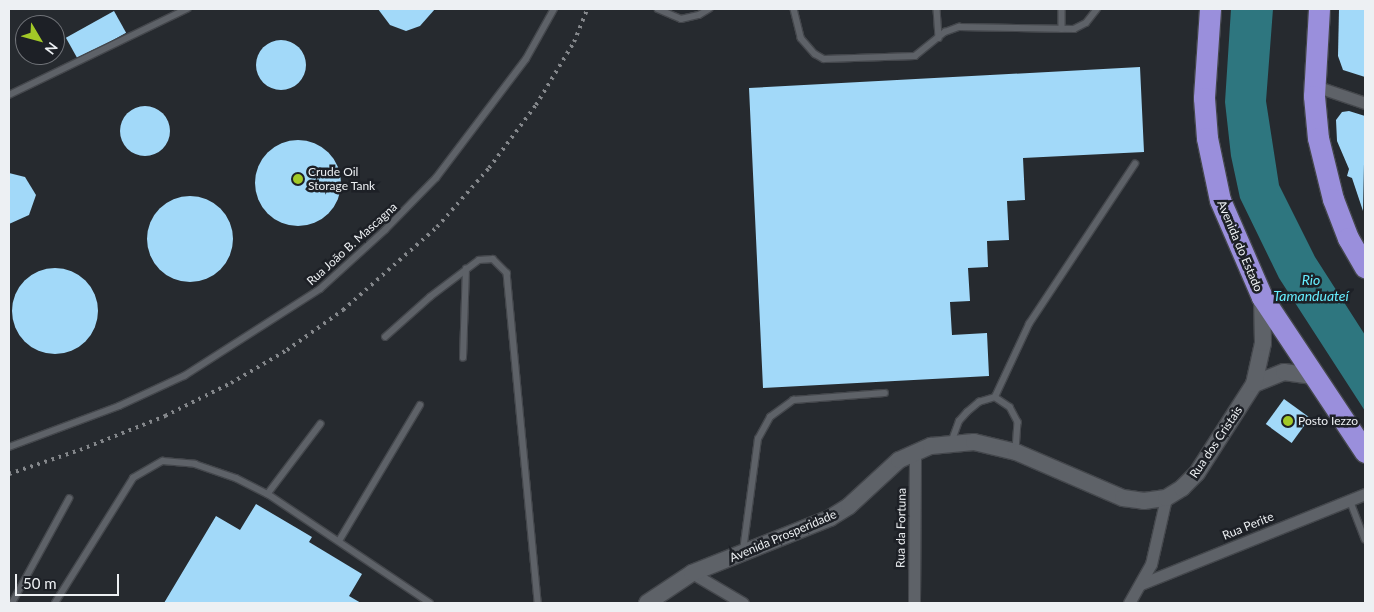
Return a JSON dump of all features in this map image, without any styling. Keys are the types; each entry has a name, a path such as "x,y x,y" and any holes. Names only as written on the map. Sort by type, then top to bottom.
{"highway":[{"name":"Avenida do Estado","path":"1210,9 1204,98 1207,138 1220,200 1262,297 1365,452"},
{"path":"1319,9 1315,86 1318,138 1333,199 1348,238 1365,267"}],"main road":[{"name":"Rua dos Cristais","path":"1166,498 1182,488 1197,473 1254,384 1264,343 1262,297"},
{"path":"1254,384 1284,372 1313,376"},
{"name":"Avenida Prosperidade","path":"647,603 692,573 830,518 849,506 899,460 915,452 951,443 974,442 1016,452 1123,498 1144,501 1166,498"}],"street":[{"path":"1315,86 1365,103"},
{"name":"Rua da Fortuna","path":"914,603 915,452"},
{"name":"Rua Perite","path":"1141,584 1365,494"},
{"path":"1129,603 1141,584 1154,556 1166,498"},
{"path":"692,573 743,603"}],"lane":[{"path":"9,95 187,9"},
{"path":"548,17 550,9"},
{"name":"Rua João B. Mascagna","path":"9,448 119,406 184,376 320,289 385,230 436,178 526,59 554,9"},
{"path":"658,9 681,19 699,15 709,9"},
{"path":"794,9 801,38 815,54 824,59 915,56 951,28 959,27 1078,28 1097,9"},
{"path":"938,9 938,38"},
{"path":"1062,9 1062,29"},
{"path":"951,443 959,421 966,412 979,402 995,397 1029,324 1135,164"},
{"path":"385,337 479,260 493,259 507,273 538,603"},
{"path":"463,358 466,269"},
{"path":"743,554 758,439 770,416 793,400 885,393"},
{"path":"995,397 1010,407 1018,422 1016,452"},
{"path":"339,541 420,405"},
{"path":"268,494 321,424"},
{"path":"55,603 133,478 164,461 194,464 236,478 268,494 430,603"},
{"path":"12,603 69,499"},
{"path":"1350,500 1365,539"}],"water":[{"name":"Rio Tamanduateí","path":"1231,9 1273,9 1266,101 1279,185 1315,257 1365,335 1365,411 1279,278 1240,198 1231,156 1225,102"}],"building":[{"path":"378,9 435,9 420,26 406,31 390,25"},
{"path":"1339,9 1365,9 1365,77 1343,70 1338,56"},
{"path":"114,11 126,33 78,60 66,38"},
{"path":"286,40 299,47 305,55 305,75 299,83 291,89 276,90 263,83 257,75 256,60 263,47 271,41"},
{"path":"1140,67 1144,152 1023,158 1025,200 1007,201 1009,240 987,241 988,267 968,268 970,301 950,302 952,335 987,333 989,376 763,388 749,88"},
{"path":"140,106 150,106 163,113 170,126 170,136 163,149 150,156 140,156 131,152 124,145 120,136 120,126 124,117 131,110"},
{"path":"1349,111 1365,116 1363,211 1352,178 1347,176 1349,169 1337,141 1336,120 1342,112"},
{"name":"Crude Oil Storage Tank","path":"298,140 314,144 328,153 337,167 341,183 337,199 328,213 314,222 298,226 282,222 268,213 259,199 255,183 259,167 268,153 282,144"},
{"path":"9,173 25,177 36,195 29,215 9,224"},
{"path":"190,196 206,200 220,209 229,223 233,239 229,255 220,269 206,278 190,282 174,278 160,269 151,255 147,239 151,223 160,209 174,200"},
{"path":"55,268 71,272 85,281 94,295 98,311 94,327 85,341 71,350 55,354 39,350 25,341 16,327 12,311 16,295 25,281 39,272"},
{"name":"Posto Iezzo","path":"1284,399 1310,418 1292,443 1266,424"},
{"path":"256,504 312,537 309,542 362,574 349,596 361,603 164,603 216,516 240,530"}],"railway":[{"path":"9,474 80,450 165,416 231,383 287,350 343,310 437,227 489,168 536,105 574,42 587,9"}],"place":[{"name":"Crude Oil Storage Tank","path":"298,179"},
{"name":"Posto Iezzo","path":"1288,421"}]}
